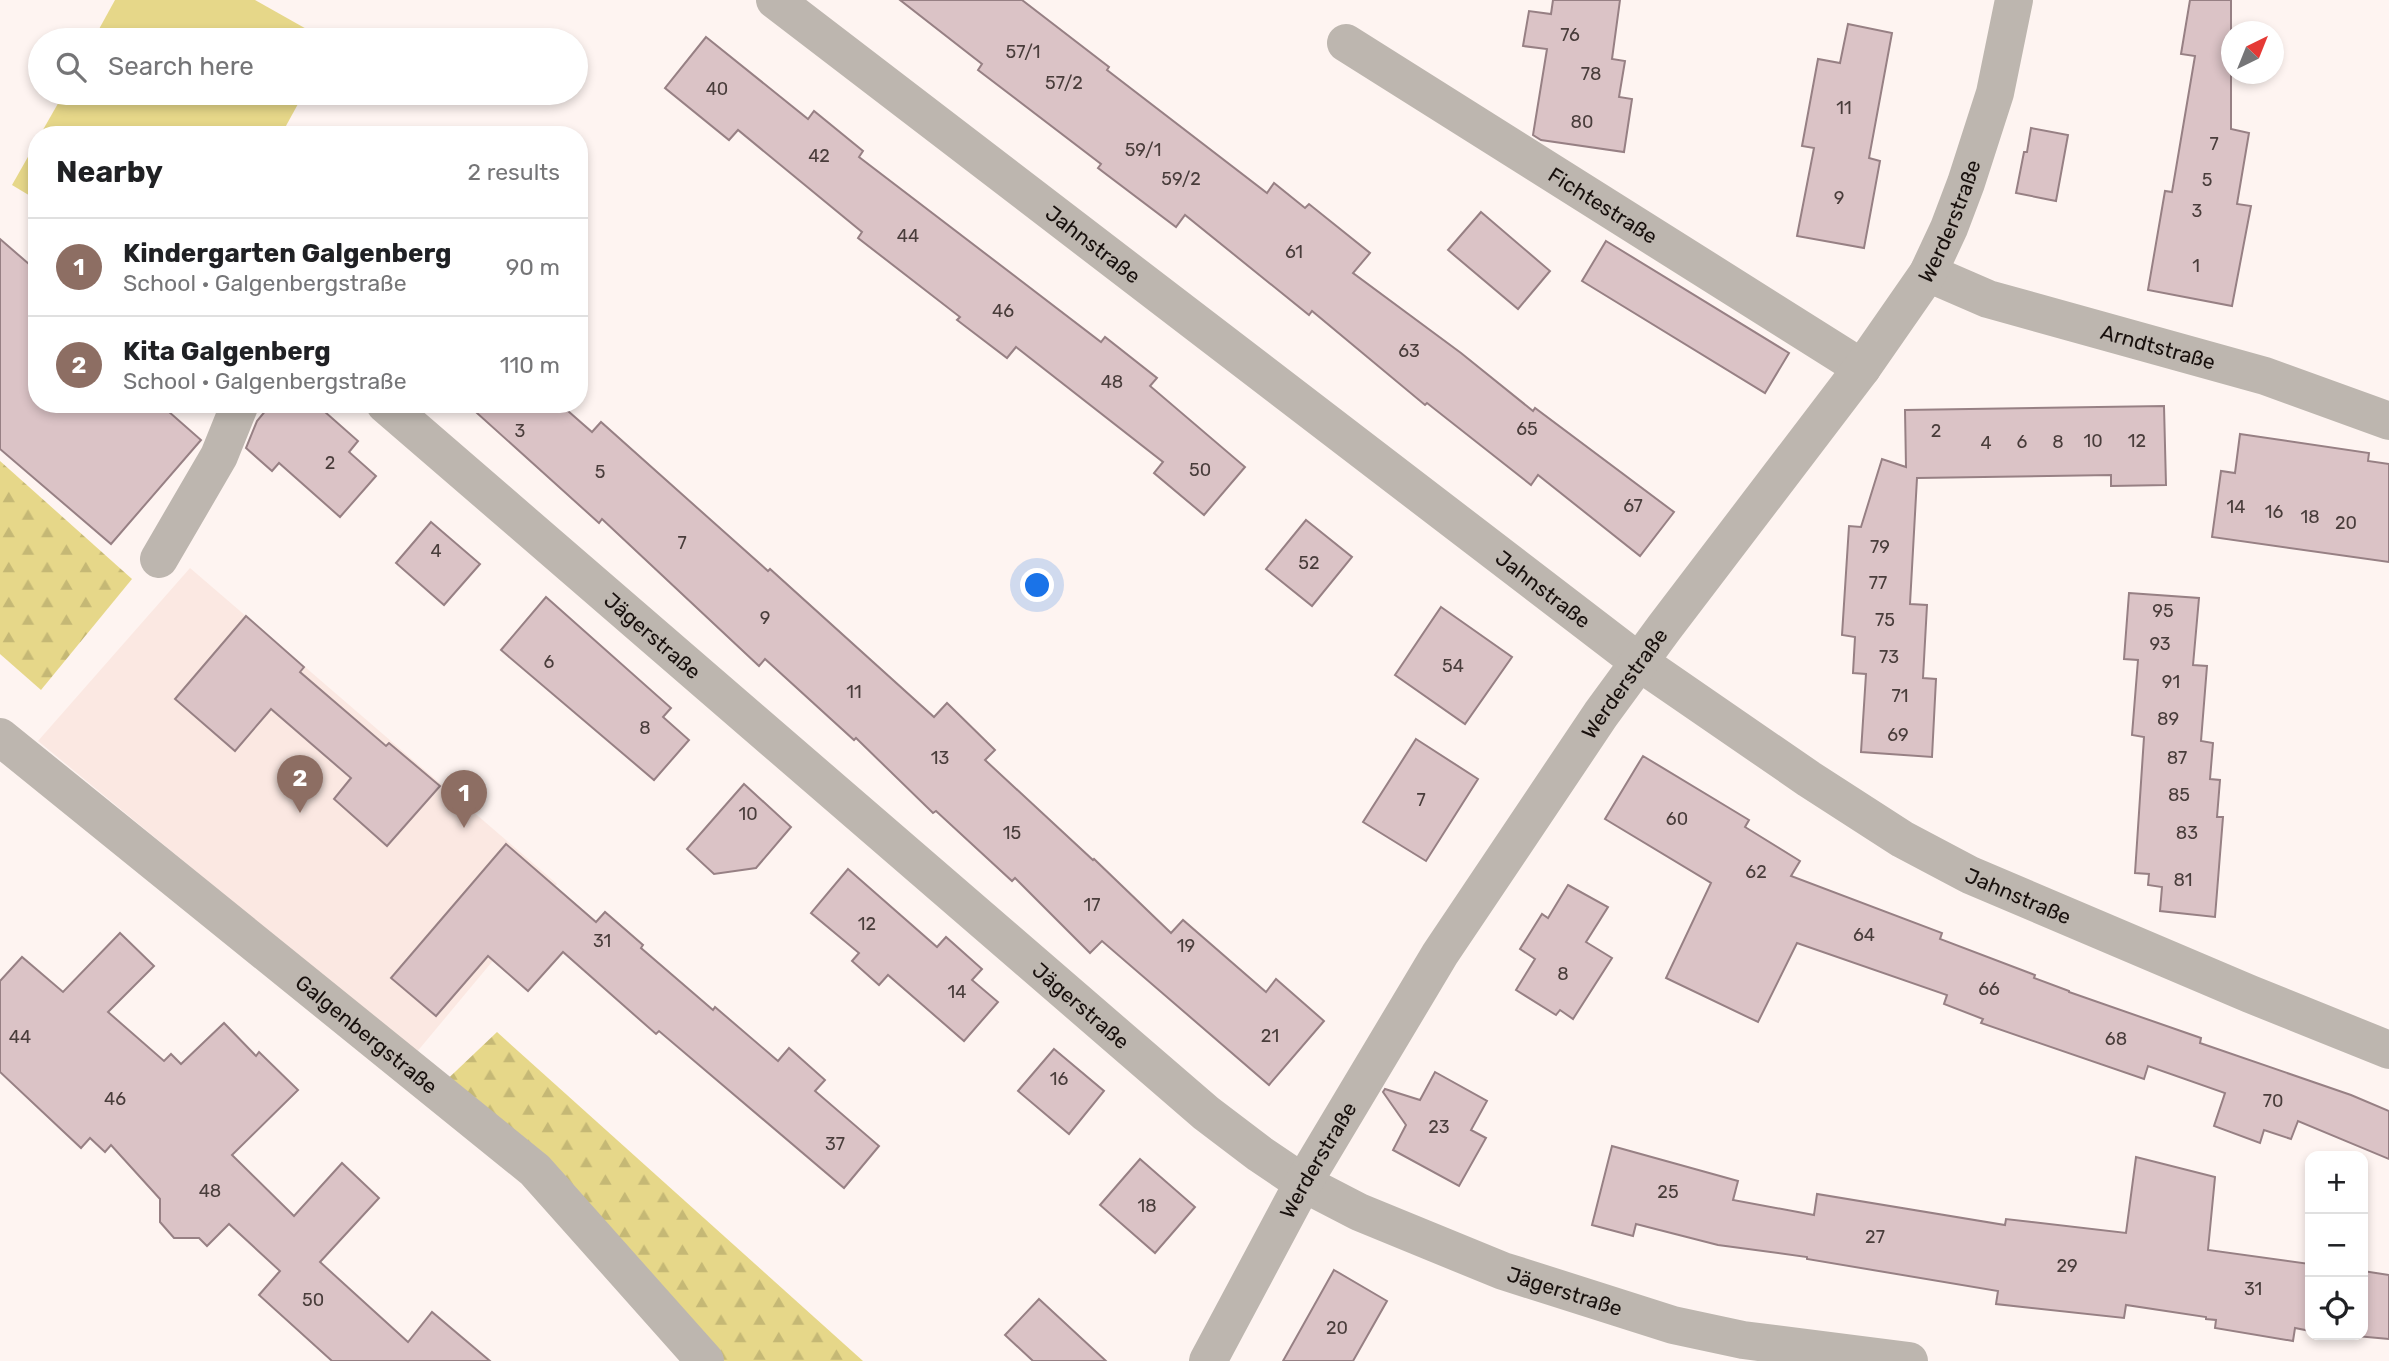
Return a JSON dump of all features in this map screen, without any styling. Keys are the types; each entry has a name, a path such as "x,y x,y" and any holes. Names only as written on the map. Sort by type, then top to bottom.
{"street":[{"name":"Jahnstraße","path":"775,0 1639,662 1809,779 1902,839 1970,875 2237,989 2389,1050"},
{"name":"Werderstraße","path":"1208,1361 1303,1183 1440,954 1601,713 1862,368 1928,273 1953,217 1995,93 2014,0"},
{"name":"Fichtestraße","path":"1346,43 1862,368"},
{"name":"Arndtstraße","path":"1928,273 1988,299 2265,376 2389,421"},
{"path":"159,559 219,456 236,413"},
{"name":"Jägerstraße","path":"395,413 1206,1113 1303,1183 1359,1212 1503,1271 1673,1325 1743,1340 1909,1361"},
{"name":"Galgenbergstraße","path":"0,737 535,1170 705,1361"}],"shaded area":[{"path":"190,568 557,884 416,1053 38,741"}],"green space":[{"path":"115,0 255,0 305,28 100,28"},
{"path":"57,105 297,105 286,126 45,126"},
{"path":"28,157 28,195 12,185"},
{"path":"0,461 132,579 41,690 0,654"},
{"path":"497,1032 863,1361 705,1361 436,1090"}],"building":[{"path":"900,0 1022,0 1109,67 1107,70 1267,193 1274,183 1305,208 1309,204 1370,253 1353,273 1461,353 1533,411 1535,408 1674,512 1640,556 1538,475 1531,485 1427,403 1425,405 1312,311 1309,315 1185,215 1176,227 1098,168 1101,164 978,70 982,64"},
{"path":"1553,0 1620,0 1612,59 1625,61 1619,97 1632,99 1624,152 1541,140 1533,135 1547,49 1523,46 1529,11 1551,14"},
{"path":"2190,0 2231,0 2231,21 2221,21 2221,84 2231,84 2231,129 2249,133 2237,204 2251,206 2232,306 2148,290 2165,191 2172,192 2195,56 2181,54"},
{"path":"1848,24 1892,33 1869,158 1880,161 1864,248 1797,236 1814,148 1802,146 1818,59 1840,63"},
{"path":"706,37 808,119 814,111 863,151 859,157 1101,342 1105,337 1157,378 1150,386 1245,467 1204,515 1154,473 1163,462 1016,347 1007,358 957,320 960,317 858,238 862,232 738,130 729,140 665,88"},
{"path":"2031,128 2068,135 2056,201 2016,193"},
{"path":"1481,212 1550,271 1518,309 1448,250"},
{"path":"0,239 28,263 28,413 170,413 201,440 111,544 0,449"},
{"path":"1606,241 1789,353 1765,393 1582,281"},
{"path":"2164,406 2166,485 2111,486 2111,475 1917,478 1910,604 1927,605 1923,678 1936,679 1932,757 1861,752 1866,674 1853,673 1855,637 1842,635 1849,526 1861,527 1882,459 1906,467 1905,410"},
{"path":"264,413 326,413 358,441 349,452 376,476 340,517 279,463 272,471 246,448 257,421"},
{"path":"477,413 570,413 592,432 601,422 934,717 947,703 995,750 985,760 1171,933 1183,920 1266,992 1276,979 1324,1021 1269,1085 1102,941 1090,953 1015,878 1012,881 936,811 933,813 856,738 854,740 765,659 759,666 602,519 599,523"},
{"path":"2240,434 2369,453 2368,461 2389,464 2389,562 2212,537 2221,471 2235,473"},
{"path":"1306,520 1352,557 1312,606 1266,569"},
{"path":"431,522 480,564 444,605 396,563"},
{"path":"2129,593 2199,598 2193,665 2207,666 2201,741 2213,743 2210,779 2220,780 2217,817 2223,817 2215,917 2160,911 2162,887 2148,885 2149,874 2135,873 2144,737 2132,735 2138,660 2124,659"},
{"path":"546,597 671,708 663,717 689,740 654,780 501,650"},
{"path":"1441,607 1512,657 1465,724 1395,675"},
{"path":"246,616 304,667 300,672 386,746 389,743 440,786 387,846 334,799 351,778 271,709 235,751 175,699"},
{"path":"1416,739 1478,779 1426,861 1363,822"},
{"path":"1643,756 1749,820 1745,827 1800,861 1791,876 1942,933 1940,939 2035,975 2034,978 2069,992 2201,1038 2200,1043 2351,1095 2389,1111 2389,1159 2298,1121 2291,1139 2264,1130 2260,1143 2214,1126 2225,1093 2148,1066 2144,1079 1981,1023 1983,1019 1944,1004 1947,995 1797,943 1758,1022 1666,978 1711,883 1605,819"},
{"path":"744,784 791,827 756,868 714,874 687,849"},
{"path":"506,844 596,922 605,912 643,945 641,948 778,1061 789,1048 825,1080 815,1091 879,1146 844,1188 659,1031 656,1034 563,952 528,991 488,956 436,1016 391,978"},
{"path":"848,869 937,947 946,937 982,969 972,980 998,1002 964,1041 888,975 879,985 852,961 859,953 811,913"},
{"path":"1568,885 1608,907 1586,942 1612,958 1573,1019 1560,1010 1556,1015 1516,990 1535,959 1520,949 1542,914 1548,918"},
{"path":"120,933 154,966 108,1012 164,1061 171,1054 181,1064 224,1023 256,1056 259,1052 298,1090 232,1155 294,1216 342,1163 379,1198 320,1262 408,1342 432,1312 490,1361 332,1361 259,1295 280,1271 229,1224 207,1246 199,1238 174,1238 160,1222 160,1199 111,1145 105,1152 90,1138 81,1148 0,1072 0,981 22,957 63,992"},
{"path":"1054,1049 1104,1091 1069,1134 1018,1091"},
{"path":"1435,1072 1487,1101 1471,1130 1486,1138 1459,1186 1393,1150 1406,1125 1383,1092 1385,1089 1420,1100"},
{"path":"1612,1146 1738,1181 1733,1200 1814,1215 1817,1194 2005,1225 2006,1219 2126,1233 2136,1157 2215,1177 2208,1250 2305,1263 2305,1330 2295,1328 2293,1341 2215,1328 2216,1320 2206,1317 2126,1305 2124,1318 1996,1304 1998,1291 1807,1257 1718,1245 1636,1224 1633,1236 1592,1225"},
{"path":"1140,1159 1195,1207 1155,1253 1100,1205"},
{"path":"1334,1270 1387,1301 1353,1361 1283,1361"},
{"path":"2368,1272 2389,1275 2389,1339 2368,1337"},
{"path":"1039,1299 1106,1361 1033,1361 1005,1335"}],"place":[{"name":"Kita Galgenberg","path":"300,813"},
{"name":"Kindergarten Galgenberg","path":"464,828"}]}
